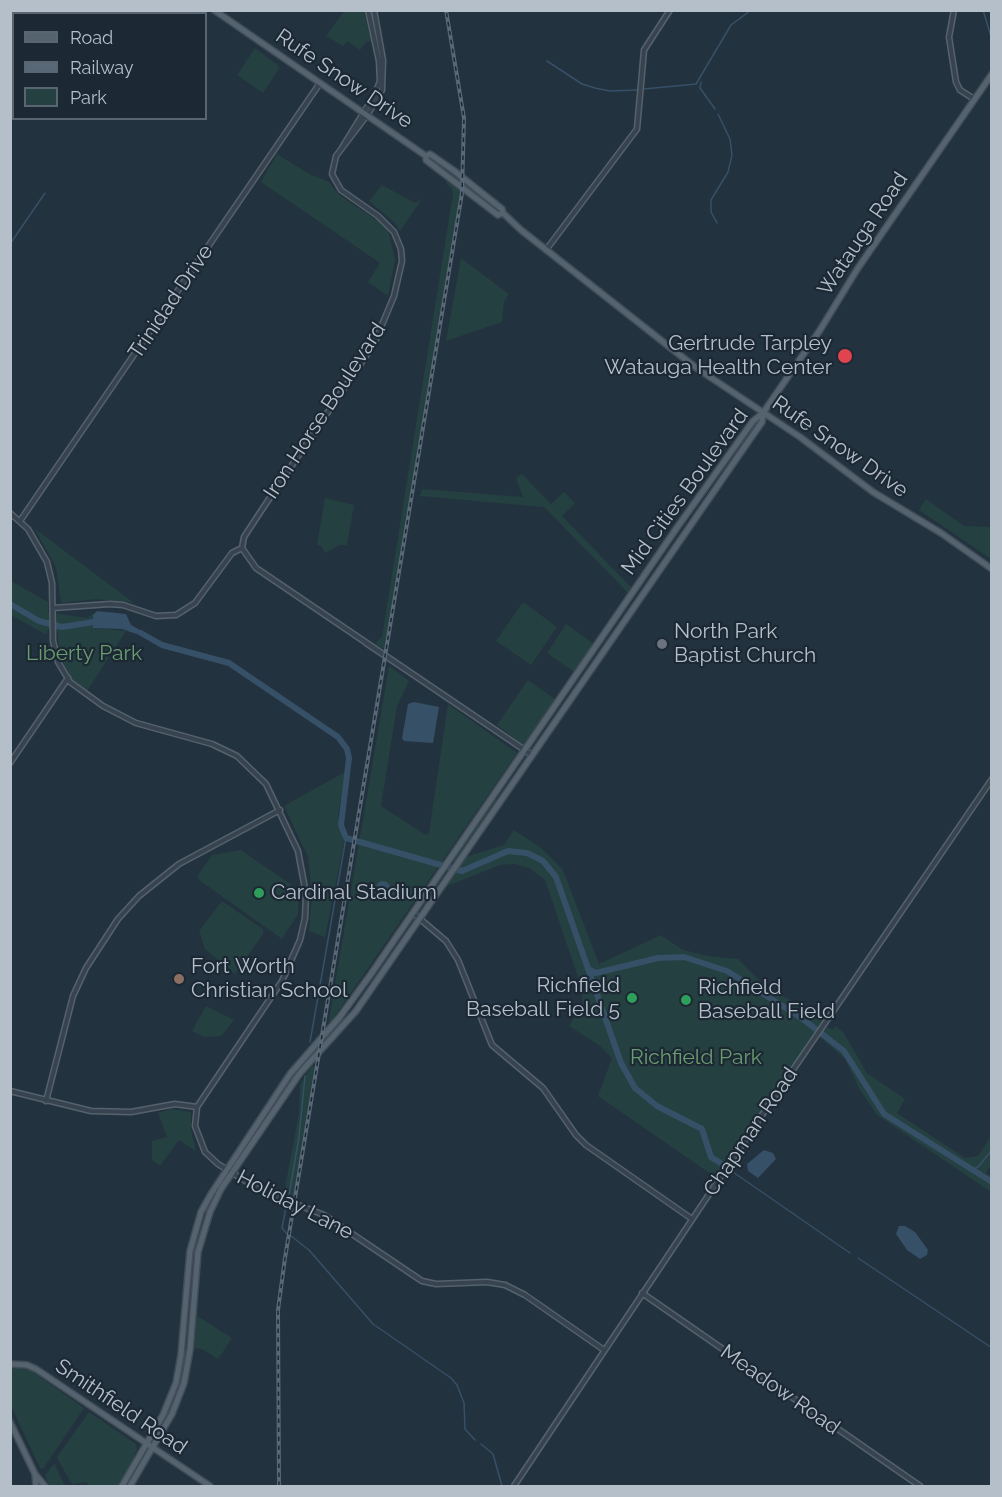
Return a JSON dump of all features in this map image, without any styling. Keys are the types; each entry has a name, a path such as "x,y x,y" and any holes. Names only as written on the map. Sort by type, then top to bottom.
{"main road":[{"name":"Rufe Snow Drive","path":"214,10 426,156 430,154 453,170 502,209 503,213 546,250 688,361 873,492 941,533 992,569"},
{"name":"Watauga Road","path":"763,413 820,330 859,267 992,74"},
{"name":"Mid Cities Boulevard","path":"122,1486 165,1410 179,1370 189,1258 196,1227 205,1203 296,1067 339,1018 621,609 753,421 763,413"},
{"name":"Mid Cities Boulevard","path":"130,1486 172,1414 184,1383 190,1350 198,1252 210,1212 232,1173 300,1073 356,1011 762,422 763,413"},
{"path":"621,609 628,614"},
{"path":"255,1126 262,1130"},
{"name":"Smithfield Road","path":"10,1364 27,1365 36,1369 210,1486"},
{"path":"10,1422 35,1474 45,1486"},
{"path":"35,1474 36,1486"}],"street":[{"name":"Iron Horse Boulevard","path":"366,113 378,89 380,74 368,10"},
{"name":"Iron Horse Boulevard","path":"242,548 244,537 263,507 374,344 394,296 402,261 398,239 388,225 341,190 335,182 332,165 344,140 380,95 384,83 383,60 374,10"},
{"path":"546,250 637,129 645,50 670,10"},
{"path":"954,10 949,37 956,82 960,90 974,99"},
{"name":"Trinidad Drive","path":"21,521 321,82"},
{"path":"10,513 21,521 37,542 47,562 52,583 52,630 56,656 68,678 88,697 131,721 212,744 237,756 258,774 280,810 298,851 306,880 303,931 293,960 282,981 197,1107 175,1104 131,1112 91,1111 10,1091"},
{"path":"52,611 110,604 123,605 156,616 176,615 195,603 232,553 242,548 256,568 531,755"},
{"path":"10,763 68,678"},
{"name":"Chapman Road","path":"514,1486 692,1218 992,779"},
{"path":"46,1101 73,996 91,960 118,919 139,896 184,860 280,810"},
{"path":"413,913 447,941 458,960 492,1045 543,1088 576,1135 586,1144 692,1218"},
{"name":"Holiday Lane","path":"197,1107 195,1126 201,1145 213,1160 226,1170 260,1190 324,1215 422,1281 436,1284 488,1282 516,1289 604,1350"},
{"name":"Meadow Road","path":"642,1293 920,1486"}],"green space":[{"path":"344,11 364,11 371,41 366,42 360,50 347,41 343,46 326,36"},
{"path":"255,48 280,67 263,93 237,75"},
{"path":"277,154 311,175 328,181 339,195 378,221 389,233 395,260 388,296 368,282 380,263 261,182"},
{"path":"447,181 461,192 386,651 376,644 382,637 453,194"},
{"path":"382,185 415,203 422,199 400,231 394,222 369,201"},
{"path":"461,258 509,294 504,302 502,322 446,341"},
{"path":"522,474 551,504 564,492 575,503 562,516 631,587 628,593 544,507 420,496 422,489 523,497 516,478"},
{"path":"325,498 354,505 347,545 340,545 325,553 321,546 317,545"},
{"path":"926,499 964,526 991,527 991,559 919,510"},
{"path":"34,528 134,603 97,599 61,603 56,567"},
{"name":"Liberty Park","path":"11,581 48,602 48,612 86,618 95,613 93,628 126,631 87,691 73,680 59,656 58,632 48,629 47,635 11,615"},
{"path":"523,602 557,627 531,665 496,641"},
{"path":"566,624 594,644 574,672 547,653"},
{"path":"389,666 409,681 397,706 381,806 426,835 429,833 448,704 517,753 328,1026"},
{"path":"528,680 556,700 523,745 497,725"},
{"path":"345,772 338,816 344,843 325,937 309,931 312,896 308,857 284,806"},
{"path":"495,798 497,800 455,861 452,861"},
{"name":"Richfield Park","path":"514,830 540,847 563,870 599,964 661,935 683,950 708,956 738,959 767,988 825,1018 715,1177 598,1096 612,1058 600,1046 569,1026 583,1005 580,983 545,880 529,868 515,864 500,865 447,886 466,857 504,845"},
{"name":"Cardinal Stadium","path":"241,850 299,890 298,914 282,939 199,880 198,875 212,855"},
{"path":"222,901 263,929 263,934 235,974 205,949 199,931"},
{"path":"206,1006 234,1020 221,1036 204,1037 192,1031"},
{"path":"835,1026 843,1032 867,1073 905,1099 897,1113 965,1158 978,1156 991,1136 991,1165 986,1173 991,1176 991,1192 877,1115 860,1090 845,1059 820,1037 827,1027 833,1030"},
{"path":"312,1066 316,1066 294,1196 284,1193 299,1113 300,1084"},
{"path":"171,1109 191,1112 191,1130 196,1151 179,1140 160,1166 152,1160 152,1141 167,1137 158,1113"},
{"path":"197,1316 232,1338 218,1359 202,1349 194,1348"},
{"path":"11,1367 30,1370 84,1408 43,1469 40,1468 11,1406"},
{"path":"89,1412 136,1444 137,1450 121,1486 89,1486 86,1482 72,1484 58,1460 57,1457"},
{"path":"54,1464 65,1486 49,1486 45,1475"}],"water":[{"path":"97,611 126,614 131,625 147,634 145,637 122,629 93,628 93,615"},
{"path":"414,702 439,707 433,743 404,741 402,738 408,704"},
{"path":"383,881 388,883 390,888 388,893 383,895 378,893 376,888 378,883"},
{"path":"764,1150 773,1153 776,1159 758,1178 748,1171 747,1164"},
{"path":"899,1226 905,1226 915,1232 928,1250 927,1255 920,1259 907,1250 896,1234"}],"waterway":[{"path":"644,89 696,84 731,25 751,10"},
{"path":"983,10 992,40"},
{"path":"547,61 582,84 610,91 638,90"},
{"path":"701,82 700,88 715,109"},
{"path":"717,223 711,212 711,200 728,172 732,155 730,139 718,114"},
{"path":"10,244 45,193"},
{"path":"10,604 39,621 62,627 100,621"},
{"path":"141,633 162,645 229,663 338,737 347,749 349,758 341,825 346,838 462,871 508,851 527,853 543,861 556,877 621,1063 635,1088 657,1106 702,1129 711,1157 722,1164"},
{"path":"310,1042 346,838"},
{"path":"588,969 596,973 658,958 684,957 727,971 800,1017 844,1051 884,1114 992,1182"},
{"path":"289,1195 299,1137 305,1076"},
{"path":"972,1170 978,1167 992,1150"},
{"path":"730,1170 850,1253"},
{"path":"286,1207 282,1228 288,1235"},
{"path":"291,1236 309,1250 373,1324 451,1378 457,1385 464,1403 465,1429 475,1440"},
{"path":"858,1258 992,1348"},
{"path":"481,1444 493,1454 502,1486"}],"railway":[{"path":"279,1486 278,1310 285,1258 462,193 464,118 446,10"}],"place":[{"name":"Gertrude Tarpley Watauga Health Center","path":"845,356"},
{"name":"North Park Baptist Church","path":"662,644"},
{"name":"Cardinal Stadium","path":"259,893"},
{"name":"Fort Worth Christian School","path":"179,979"},
{"name":"Richfield Baseball Field 5","path":"632,998"},
{"name":"Richfield Baseball Field","path":"686,1000"}]}
